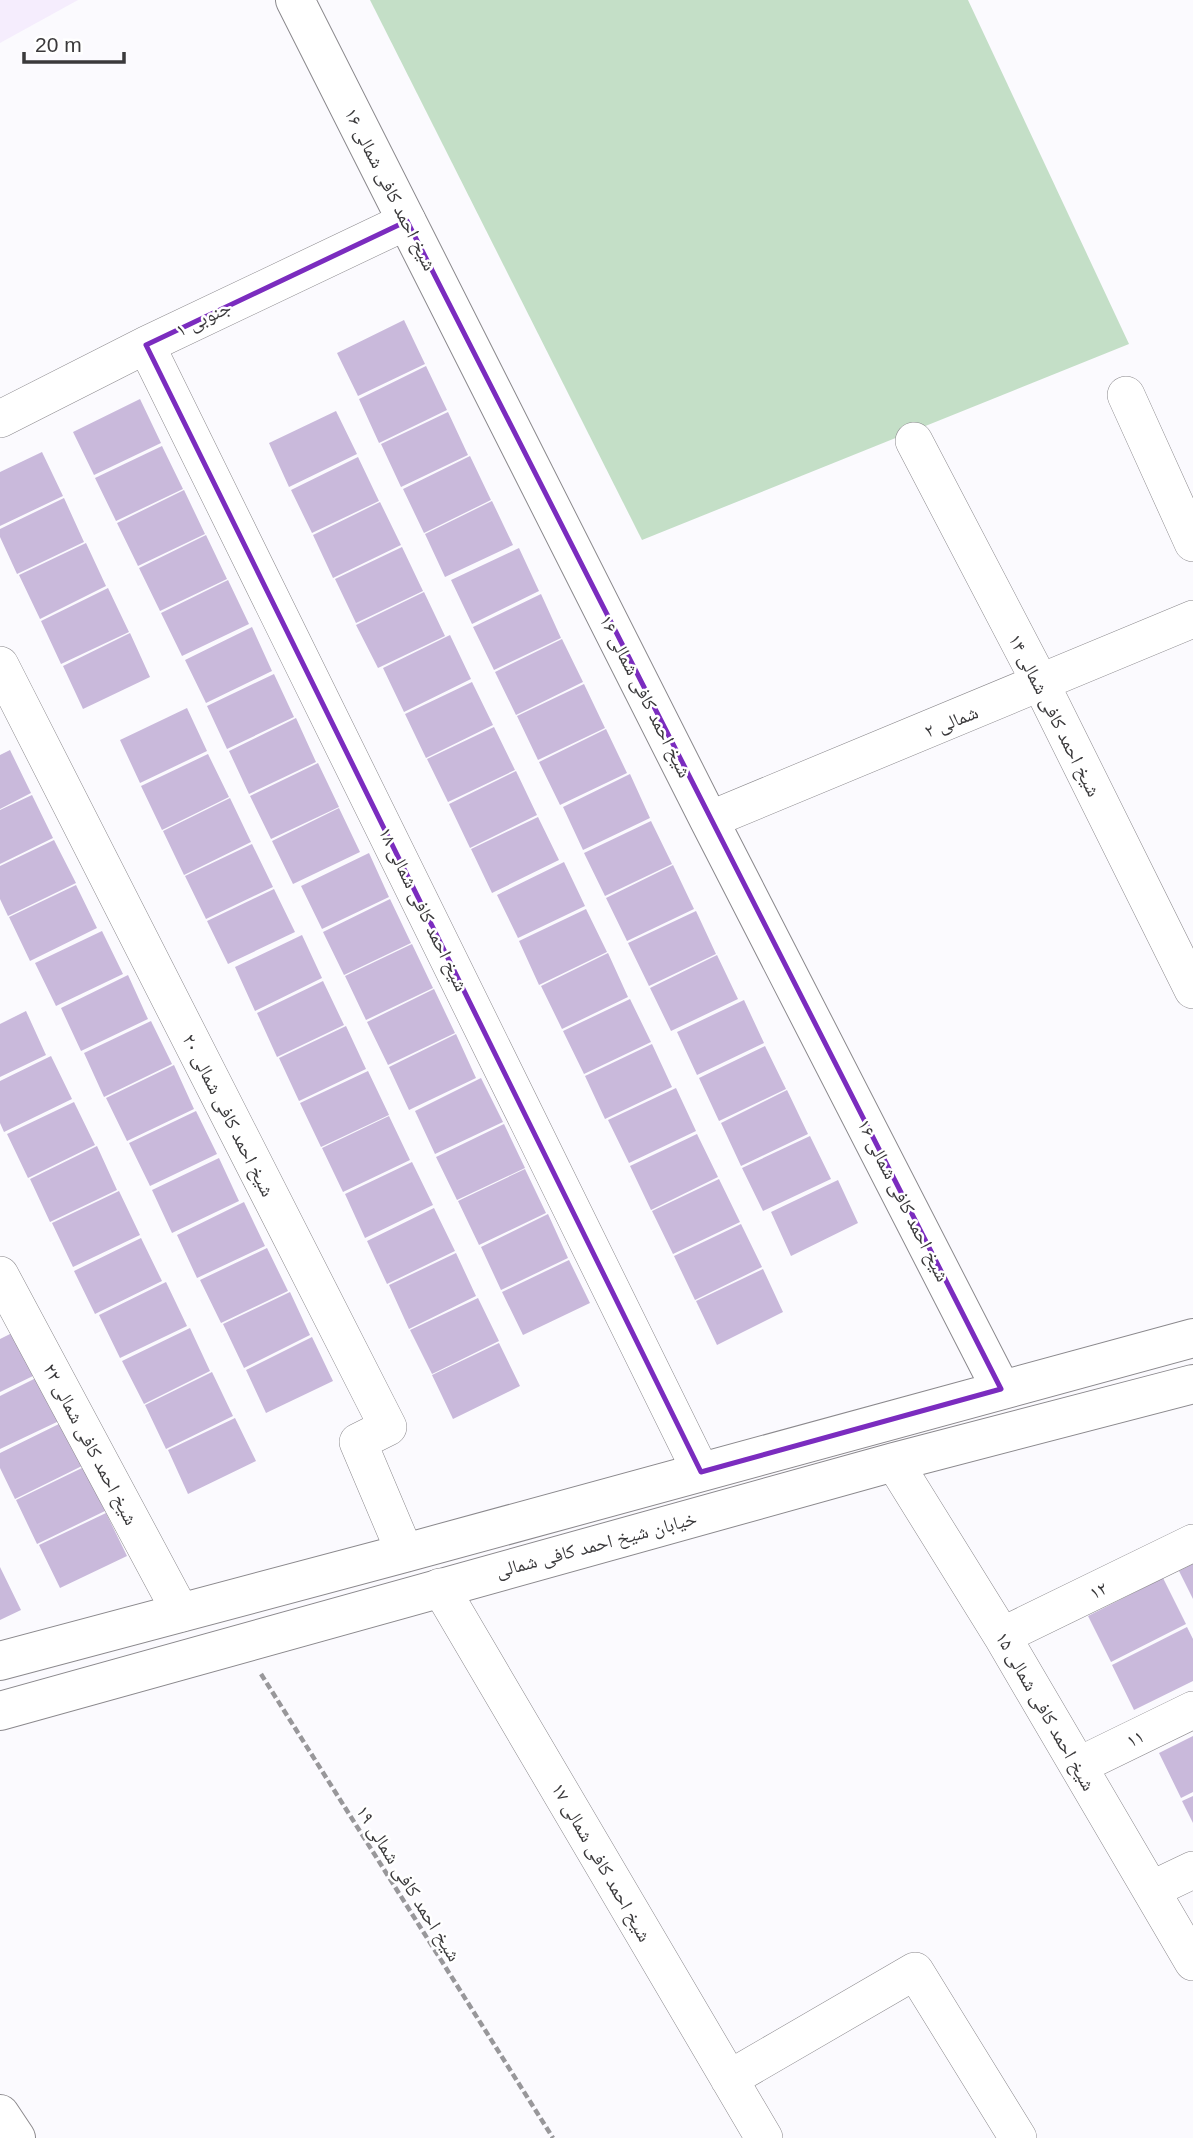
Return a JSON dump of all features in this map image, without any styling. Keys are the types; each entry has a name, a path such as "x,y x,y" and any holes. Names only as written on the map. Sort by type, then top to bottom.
{"street":[{"name":"شیخ احمد کافی شمالی ۱۶","path":"295,0 709,820 1001,1389"},
{"name":"جنوبی ۱","path":"0,419 146,345 407,221"},
{"name":"شیخ احمد کافی شمالی ۱۸","path":"146,345 701,1472"},
{"path":"1126,395 1193,543"},
{"name":"شیخ احمد کافی شمالی ۱۴","path":"914,440 1041,684 1193,990"},
{"name":"۲ شمالی","path":"709,820 1193,619"},
{"name":"شیخ احمد کافی شمالی ۲۰","path":"0,665 388,1427 358,1442 405,1553"},
{"name":"شیخ احمد کافی شمالی ۲۲","path":"0,1275 181,1613"},
{"path":"0,1661 1193,1338"},
{"name":"خیابان شیخ احمد کافی شمالی","path":"0,1711 894,1462 1193,1384"},
{"name":"شیخ احمد کافی شمالی ۱۵","path":"894,1462 1002,1636 1193,1962"},
{"name":"۱۲","path":"1002,1636 1193,1544"},
{"name":"شیخ احمد کافی شمالی ۱۷","path":"440,1587 764,2138"},
{"name":"۱۱","path":"1078,1766 1193,1710"},
{"path":"1151,1890 1193,1870"},
{"path":"729,2079 915,1971 1018,2138"},
{"path":"0,2114 16,2138"}],"path":[{"name":"شیخ احمد کافی شمالی ۱۹","path":"241,1642 554,2138"}],"highlighted area":[{"path":"407,221 1001,1389 701,1472 146,345"}],"shaded area":[{"path":"0,0 78,0 0,43"}],"green space":[{"path":"370,0 968,0 1129,344 642,540"}],"building":[{"path":"404,320 425,364 358,396 337,353"},
{"path":"426,366 447,410 379,443 359,399"},
{"path":"140,399 161,443 94,475 73,432"},
{"path":"336,411 357,454 289,487 269,443"},
{"path":"448,412 468,455 401,487 381,444"},
{"path":"162,446 183,489 116,521 95,478"},
{"path":"42,452 63,496 0,526 0,472"},
{"path":"470,456 491,500 424,533 403,489"},
{"path":"358,457 379,501 312,533 291,490"},
{"path":"184,490 205,534 138,566 117,523"},
{"path":"64,498 84,542 17,574 0,537 0,529"},
{"path":"492,501 513,545 445,577 425,534"},
{"path":"380,502 401,545 333,578 313,535"},
{"path":"206,535 227,579 160,611 139,568"},
{"path":"86,543 106,586 40,619 19,575"},
{"path":"402,547 423,591 356,623 335,579"},
{"path":"519,548 539,591 472,624 451,580"},
{"path":"228,580 249,624 182,656 161,613"},
{"path":"108,588 129,632 61,664 41,621"},
{"path":"424,592 445,636 378,668 356,625"},
{"path":"541,594 561,638 494,670 473,627"},
{"path":"252,627 272,671 206,703 185,660"},
{"path":"130,633 150,677 83,709 63,666"},
{"path":"450,635 471,679 404,712 383,668"},
{"path":"562,639 583,682 516,715 495,672"},
{"path":"274,674 294,717 227,749 207,706"},
{"path":"472,682 493,725 426,758 405,714"},
{"path":"584,684 605,728 538,760 517,716"},
{"path":"187,708 207,751 140,783 120,740"},
{"path":"296,718 316,762 249,794 229,751"},
{"path":"494,727 515,770 448,802 427,759"},
{"path":"606,729 627,773 560,805 539,762"},
{"path":"10,750 31,793 0,809 0,755"},
{"path":"208,754 229,797 162,830 141,786"},
{"path":"318,763 339,807 271,839 250,796"},
{"path":"516,771 537,815 470,848 449,804"},
{"path":"630,774 650,818 583,850 563,807"},
{"path":"32,795 53,838 0,864 0,810"},
{"path":"230,798 251,842 184,875 163,831"},
{"path":"339,808 360,852 293,884 272,841"},
{"path":"538,817 559,860 492,893 471,849"},
{"path":"651,821 672,864 605,896 584,853"},
{"path":"54,840 76,883 8,916 0,899 0,866"},
{"path":"252,844 273,887 206,919 185,876"},
{"path":"369,853 389,897 322,929 301,886"},
{"path":"564,862 585,906 518,938 497,895"},
{"path":"673,865 694,909 627,941 606,898"},
{"path":"76,885 97,928 30,961 9,917"},
{"path":"274,889 295,932 228,964 207,921"},
{"path":"390,899 411,943 344,975 323,932"},
{"path":"586,909 607,952 539,985 519,941"},
{"path":"696,911 716,954 649,986 628,943"},
{"path":"102,931 123,974 56,1006 35,963"},
{"path":"302,935 322,978 255,1011 235,967"},
{"path":"412,944 433,988 366,1020 345,976"},
{"path":"608,953 628,997 562,1029 541,986"},
{"path":"717,955 738,999 671,1031 650,988"},
{"path":"128,975 148,1019 81,1051 61,1008"},
{"path":"323,981 344,1025 277,1057 257,1013"},
{"path":"434,989 455,1033 388,1065 367,1022"},
{"path":"630,999 651,1042 584,1074 563,1031"},
{"path":"744,1000 764,1043 697,1075 677,1032"},
{"path":"26,1011 46,1055 0,1077 0,1024"},
{"path":"151,1021 172,1064 104,1097 84,1053"},
{"path":"346,1026 366,1069 299,1101 279,1058"},
{"path":"456,1034 476,1078 409,1110 389,1067"},
{"path":"652,1044 672,1087 605,1119 585,1076"},
{"path":"765,1046 786,1089 719,1121 699,1078"},
{"path":"51,1056 72,1099 4,1132 0,1123 0,1081"},
{"path":"174,1065 194,1109 127,1141 106,1098"},
{"path":"368,1071 389,1115 321,1147 300,1103"},
{"path":"481,1078 503,1122 435,1154 415,1111"},
{"path":"676,1088 696,1131 629,1163 608,1120"},
{"path":"787,1090 808,1134 741,1166 721,1123"},
{"path":"74,1102 95,1145 28,1178 7,1134"},
{"path":"196,1111 217,1154 150,1186 129,1143"},
{"path":"389,1116 410,1160 343,1192 322,1148"},
{"path":"504,1124 525,1168 457,1200 436,1157"},
{"path":"697,1134 718,1177 651,1210 630,1166"},
{"path":"810,1136 831,1179 763,1211 742,1168"},
{"path":"97,1146 117,1190 50,1222 30,1179"},
{"path":"219,1158 239,1201 172,1233 152,1190"},
{"path":"412,1162 433,1205 365,1238 345,1194"},
{"path":"525,1169 546,1213 479,1245 458,1201"},
{"path":"719,1179 740,1222 673,1254 652,1211"},
{"path":"838,1180 858,1223 791,1256 771,1212"},
{"path":"119,1191 140,1235 73,1267 52,1223"},
{"path":"244,1202 265,1246 197,1278 177,1235"},
{"path":"434,1208 455,1251 387,1284 367,1241"},
{"path":"548,1214 568,1258 501,1290 481,1247"},
{"path":"741,1224 762,1267 695,1300 674,1256"},
{"path":"141,1238 162,1281 95,1314 74,1271"},
{"path":"267,1248 288,1291 221,1323 200,1280"},
{"path":"456,1253 476,1296 409,1329 389,1285"},
{"path":"569,1260 590,1303 523,1335 502,1292"},
{"path":"763,1269 783,1312 717,1345 696,1301"},
{"path":"166,1282 187,1326 120,1358 99,1315"},
{"path":"290,1292 310,1335 244,1368 223,1324"},
{"path":"478,1298 499,1341 432,1374 410,1330"},
{"path":"190,1328 210,1371 144,1404 122,1361"},
{"path":"12,1333 33,1376 0,1392 0,1339"},
{"path":"312,1337 333,1381 266,1413 246,1370"},
{"path":"499,1343 520,1386 453,1419 432,1375"},
{"path":"212,1372 233,1416 166,1449 145,1405"},
{"path":"38,1377 59,1421 0,1449 0,1396"},
{"path":"235,1418 256,1461 188,1494 168,1450"},
{"path":"61,1423 82,1466 15,1499 0,1468 0,1453"},
{"path":"84,1467 105,1511 37,1544 16,1500"},
{"path":"106,1513 127,1556 60,1588 39,1545"},
{"path":"1193,1564 1193,1599 1179,1571"},
{"path":"0,1567 21,1610 0,1620"},
{"path":"1163,1578 1186,1624 1111,1662 1088,1616"},
{"path":"1187,1627 1193,1639 1193,1681 1134,1710 1112,1665"},
{"path":"1193,1736 1193,1792 1181,1798 1159,1753"},
{"path":"1193,1796 1193,1823 1182,1801"}]}
